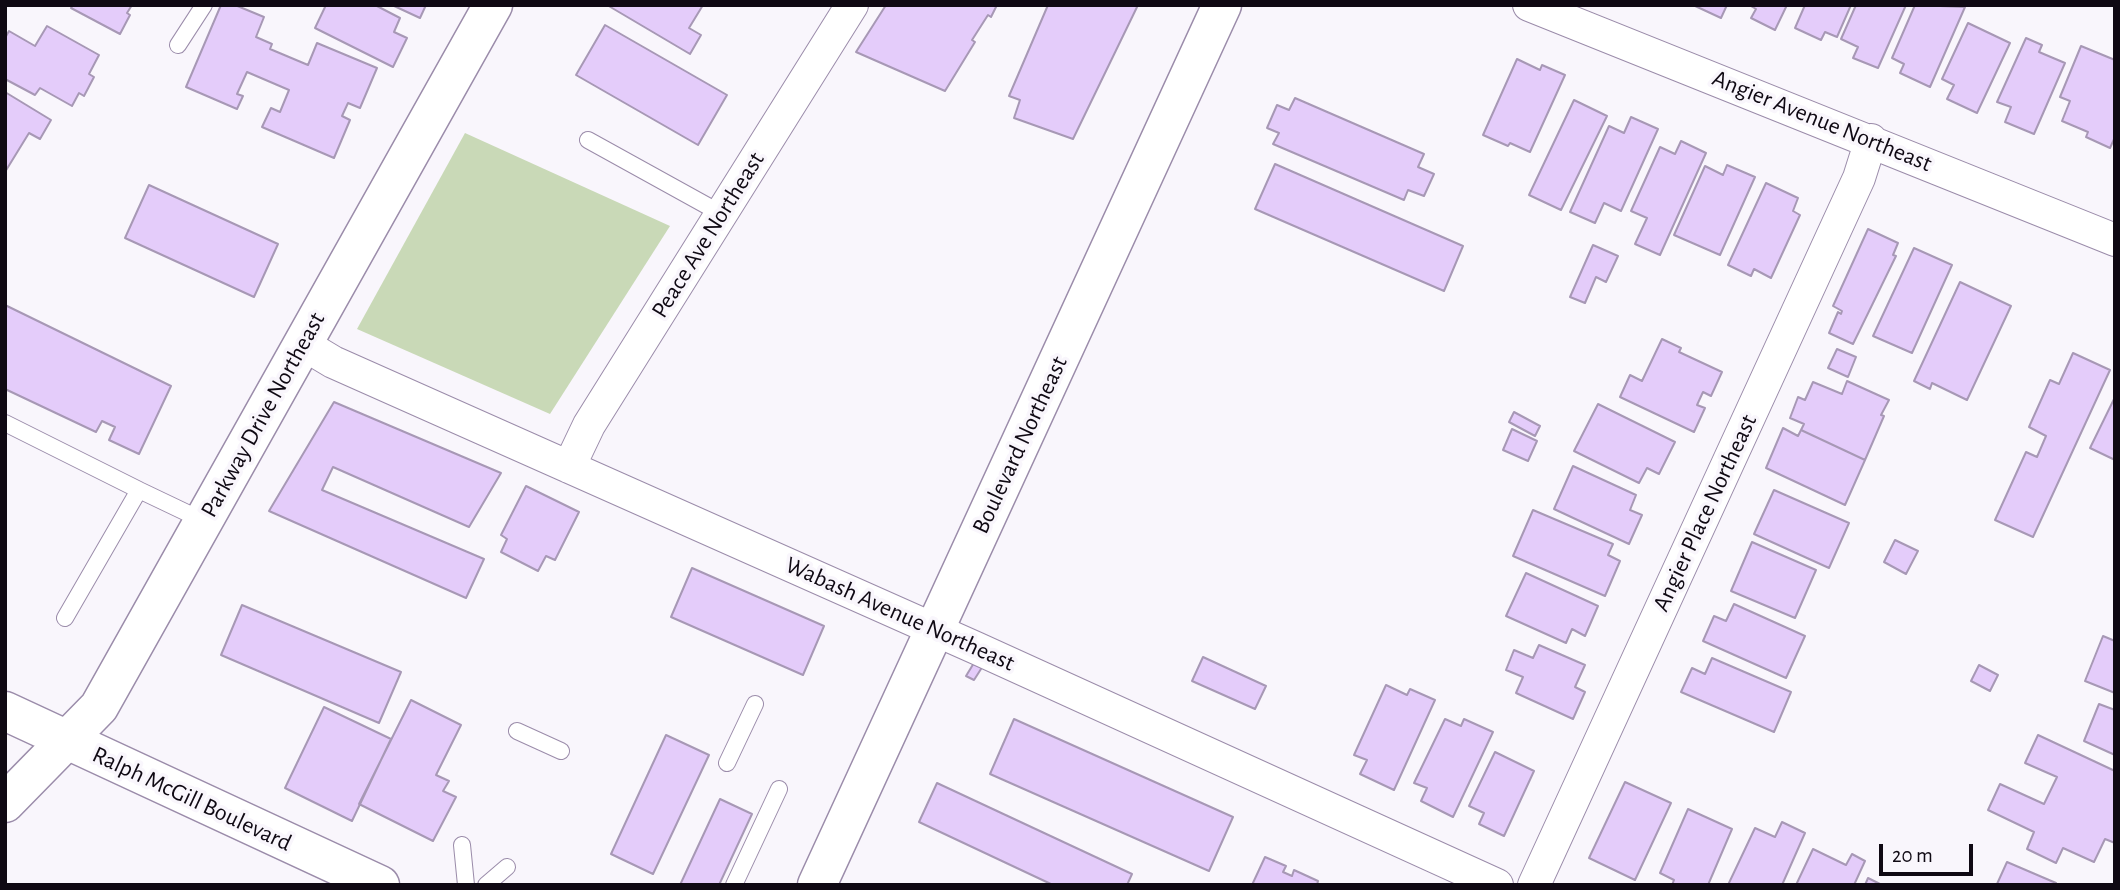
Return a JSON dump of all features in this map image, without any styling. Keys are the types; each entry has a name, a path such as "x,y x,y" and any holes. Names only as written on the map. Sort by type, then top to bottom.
{"main road":[{"name":"Parkway Drive Northeast","path":"5,803 99,707 493,5"},
{"name":"Boulevard Northeast","path":"817,885 1222,5"},
{"name":"Ralph McGill Boulevard","path":"5,711 380,885"}],"street":[{"name":"Peace Ave Northeast","path":"569,467 589,425 852,5"},
{"name":"Angier Avenue Northeast","path":"1529,5 2115,240"},
{"name":"Angier Place Northeast","path":"1534,885 1859,178 1871,140"},
{"name":"Wabash Avenue Northeast","path":"303,344 333,362 935,630 1497,885"}],"lane":[{"path":"178,45 204,5"},
{"path":"588,140 722,214"},
{"path":"5,423 204,521"},
{"path":"65,618 139,489"},
{"path":"727,762 755,704"},
{"path":"517,731 561,751"},
{"path":"734,885 779,789"},
{"path":"462,845 466,885"},
{"path":"486,885 490,878 507,867"}],"green space":[{"path":"465,133 670,226 550,414 357,329"}],"building":[{"path":"73,5 132,5 120,34 71,8"},
{"path":"221,5 235,5 264,17 256,37 272,44 270,49 308,65 317,43 377,68 360,108 348,103 342,116 350,120 334,158 262,127 271,108 280,112 289,90 247,72 237,94 243,96 237,109 186,87"},
{"path":"326,5 375,5 400,18 394,32 407,38 393,67 315,28"},
{"path":"392,5 426,5 420,18"},
{"path":"607,5 703,5 689,28 701,35 690,54"},
{"path":"886,5 997,5 972,40 975,42 945,91 856,52"},
{"path":"1048,5 1138,5 1073,139 1014,118 1020,100 1009,96"},
{"path":"1693,5 1727,5 1721,18"},
{"path":"1749,5 1787,5 1775,30 1751,18 1756,9"},
{"path":"1805,5 1851,5 1837,37 1825,32 1821,40 1795,28"},
{"path":"1856,5 1906,5 1878,68 1853,58 1858,47 1841,39"},
{"path":"1915,5 1965,7 1930,87 1900,73 1904,64 1892,58"},
{"path":"1968,23 2010,43 1977,113 1947,99 1954,85 1942,79"},
{"path":"605,25 727,95 698,145 576,75"},
{"path":"47,26 99,55 89,74 94,77 84,96 79,93 72,106 40,88 35,95 5,79 5,38 9,31 35,46"},
{"path":"2026,38 2042,45 2039,52 2065,63 2034,134 2005,122 2011,107 1997,102"},
{"path":"2081,46 2115,60 2115,137 2110,148 2086,137 2088,132 2062,121 2070,101 2060,97"},
{"path":"1517,59 1540,70 1542,65 1565,75 1530,152 1483,135"},
{"path":"5,92 51,120 40,139 29,133 5,172"},
{"path":"1295,98 1424,154 1418,167 1434,174 1424,196 1408,190 1404,200 1273,144 1279,133 1267,128 1277,105 1289,110"},
{"path":"1574,100 1607,116 1561,210 1529,195"},
{"path":"1631,117 1658,129 1621,211 1604,203 1595,223 1570,212 1609,126 1624,133"},
{"path":"1681,141 1706,153 1660,255 1635,244 1647,218 1631,211 1660,147 1675,154"},
{"path":"1275,164 1463,246 1444,291 1255,209"},
{"path":"1727,165 1755,177 1720,255 1674,235 1705,166 1723,175"},
{"path":"1766,183 1798,198 1793,211 1800,215 1771,278 1754,269 1751,276 1728,265"},
{"path":"149,185 278,244 254,297 125,238"},
{"path":"1868,229 1898,243 1893,255 1896,256 1853,344 1829,333 1838,312 1841,314 1842,311 1833,306"},
{"path":"1593,245 1618,256 1606,282 1596,277 1585,303 1570,297"},
{"path":"1914,248 1952,265 1912,353 1873,336"},
{"path":"1960,282 2011,306 1967,400 1932,383 1930,389 1914,381"},
{"path":"5,305 171,386 139,454 109,440 115,427 102,421 96,432 5,389"},
{"path":"1662,339 1681,348 1679,352 1722,372 1711,396 1703,392 1697,405 1705,408 1694,432 1620,397 1630,375 1642,381"},
{"path":"1837,349 1856,357 1848,377 1828,368"},
{"path":"2073,353 2110,370 2033,537 1995,520 2026,452 2037,457 2046,436 2029,427 2050,380 2059,384"},
{"path":"1847,381 1889,400 1865,460 1801,430 1804,424 1790,418 1798,397 1805,400 1813,382 1842,394"},
{"path":"2115,397 2115,460 2090,448"},
{"path":"334,402 501,473 469,527 333,467 322,490 484,559 466,598 269,511"},
{"path":"1598,404 1675,442 1659,474 1647,468 1639,483 1574,451"},
{"path":"1514,412 1540,426 1535,436 1509,422"},
{"path":"1783,428 1798,436 1801,430 1865,460 1845,505 1766,468"},
{"path":"1512,429 1537,441 1528,461 1503,450"},
{"path":"1573,466 1636,495 1630,510 1642,515 1629,544 1554,509"},
{"path":"526,486 579,512 555,560 546,556 538,571 501,552 507,539 501,535"},
{"path":"1774,490 1849,523 1829,568 1754,534"},
{"path":"1533,510 1613,544 1608,555 1620,561 1605,596 1513,556"},
{"path":"1895,540 1918,551 1906,574 1884,562"},
{"path":"1752,542 1816,570 1795,618 1731,591"},
{"path":"692,568 824,626 803,675 671,617"},
{"path":"1526,573 1598,606 1585,636 1572,629 1566,643 1506,616"},
{"path":"1734,604 1805,636 1786,678 1703,641 1714,616 1726,621"},
{"path":"242,605 401,672 379,723 221,655"},
{"path":"2103,636 2115,641 2115,693 2085,681"},
{"path":"1539,645 1585,665 1575,687 1585,692 1573,719 1516,693 1523,677 1506,670 1514,650 1533,658"},
{"path":"980,653 988,658 974,680 966,676"},
{"path":"1203,657 1266,686 1255,709 1192,681"},
{"path":"1712,658 1791,692 1774,732 1681,692 1692,668 1705,674"},
{"path":"1979,665 1998,675 1990,691 1971,681"},
{"path":"1386,685 1407,695 1410,689 1435,700 1394,790 1360,774 1367,760 1354,755"},
{"path":"411,700 461,725 436,775 449,781 443,791 456,797 433,841 359,804"},
{"path":"2099,704 2115,710 2115,755 2084,741"},
{"path":"324,707 391,739 352,821 285,788"},
{"path":"1014,719 1233,817 1209,871 990,774"},
{"path":"1445,719 1461,726 1464,719 1493,732 1453,817 1421,801 1427,788 1414,783"},
{"path":"666,735 709,755 653,874 611,854"},
{"path":"2038,735 2115,771 2115,843 2105,839 2094,862 2063,848 2056,863 2027,849 2034,832 1988,810 2000,784 2044,804 2057,777 2025,763"},
{"path":"1495,752 1534,771 1504,836 1479,824 1484,813 1469,806"},
{"path":"1625,782 1671,803 1635,880 1589,858"},
{"path":"937,783 1132,874 1127,885 1053,885 919,822"},
{"path":"720,799 752,814 719,885 680,885"},
{"path":"1688,809 1732,829 1708,885 1672,885 1674,880 1660,873"},
{"path":"1782,822 1805,833 1782,885 1728,885 1755,828 1775,837"},
{"path":"1813,849 1846,865 1852,854 1865,861 1854,885 1796,885"},
{"path":"1265,857 1286,866 1283,872 1292,876 1294,870 1318,881 1317,885 1252,885"},
{"path":"2007,862 2056,883 2056,885 1997,884"},
{"path":"1868,878 1882,885 1865,885"}]}
